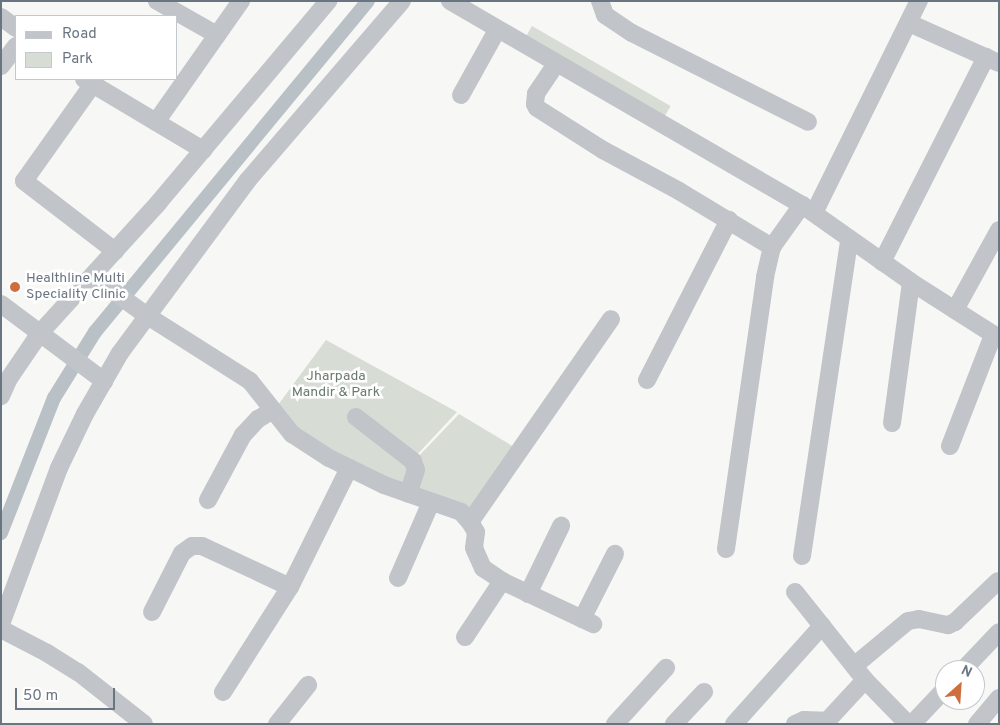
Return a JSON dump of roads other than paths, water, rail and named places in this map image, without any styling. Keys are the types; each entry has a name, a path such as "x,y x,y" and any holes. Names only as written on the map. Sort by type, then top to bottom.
{"street":[{"path":"157,1 217,35"},
{"path":"156,122 241,1"},
{"path":"1,624 59,468 140,310 248,180 402,1"},
{"path":"450,1 808,209 849,240 911,282 996,336 950,446"},
{"path":"600,1 605,15 632,33 808,122"},
{"path":"726,549 765,277 772,246 808,209 919,1"},
{"path":"1,396 4,377 202,150 324,3"},
{"path":"1,17 15,27"},
{"path":"882,262 992,60 908,23"},
{"path":"461,95 497,30"},
{"path":"1,66 15,47"},
{"path":"556,64 536,94 535,104 537,108 604,150 772,246"},
{"path":"115,251 24,181 89,81 202,150"},
{"path":"647,380 729,220"},
{"path":"955,310 999,230"},
{"path":"802,556 849,240"},
{"path":"92,276 140,310 250,381 292,434 329,458 408,494 461,512 476,532 474,548 483,568 502,581 587,621 615,554"},
{"path":"892,423 911,282"},
{"path":"1,304 104,381"},
{"path":"470,522 611,318"},
{"path":"208,500 243,435 258,419 273,410"},
{"path":"356,417 413,462 416,470 415,480 408,494"},
{"path":"223,692 290,587 349,468"},
{"path":"398,578 431,502"},
{"path":"528,594 561,526"},
{"path":"152,612 182,553 192,546 202,546 290,587"},
{"path":"465,637 502,581"},
{"path":"854,666 908,621 919,618 948,626 955,622 998,581"},
{"path":"795,592 865,680 908,724"},
{"path":"734,724 822,626"},
{"path":"1,628 78,672 144,724"},
{"path":"972,660 999,632"},
{"path":"615,724 666,668"},
{"path":"795,724 804,720 827,722 865,680"},
{"path":"277,724 308,685"},
{"path":"674,724 704,692"},
{"path":"977,724 999,698"},
{"path":"912,724 935,700"}],"waterway":[{"path":"1,533 54,398 95,332 368,1"}],"place":[{"name":"Healthline Multi Speciality Clinic","path":"15,287"}],"park label":[{"name":"Jharpada Mandir & Park","path":"336,386"}]}
